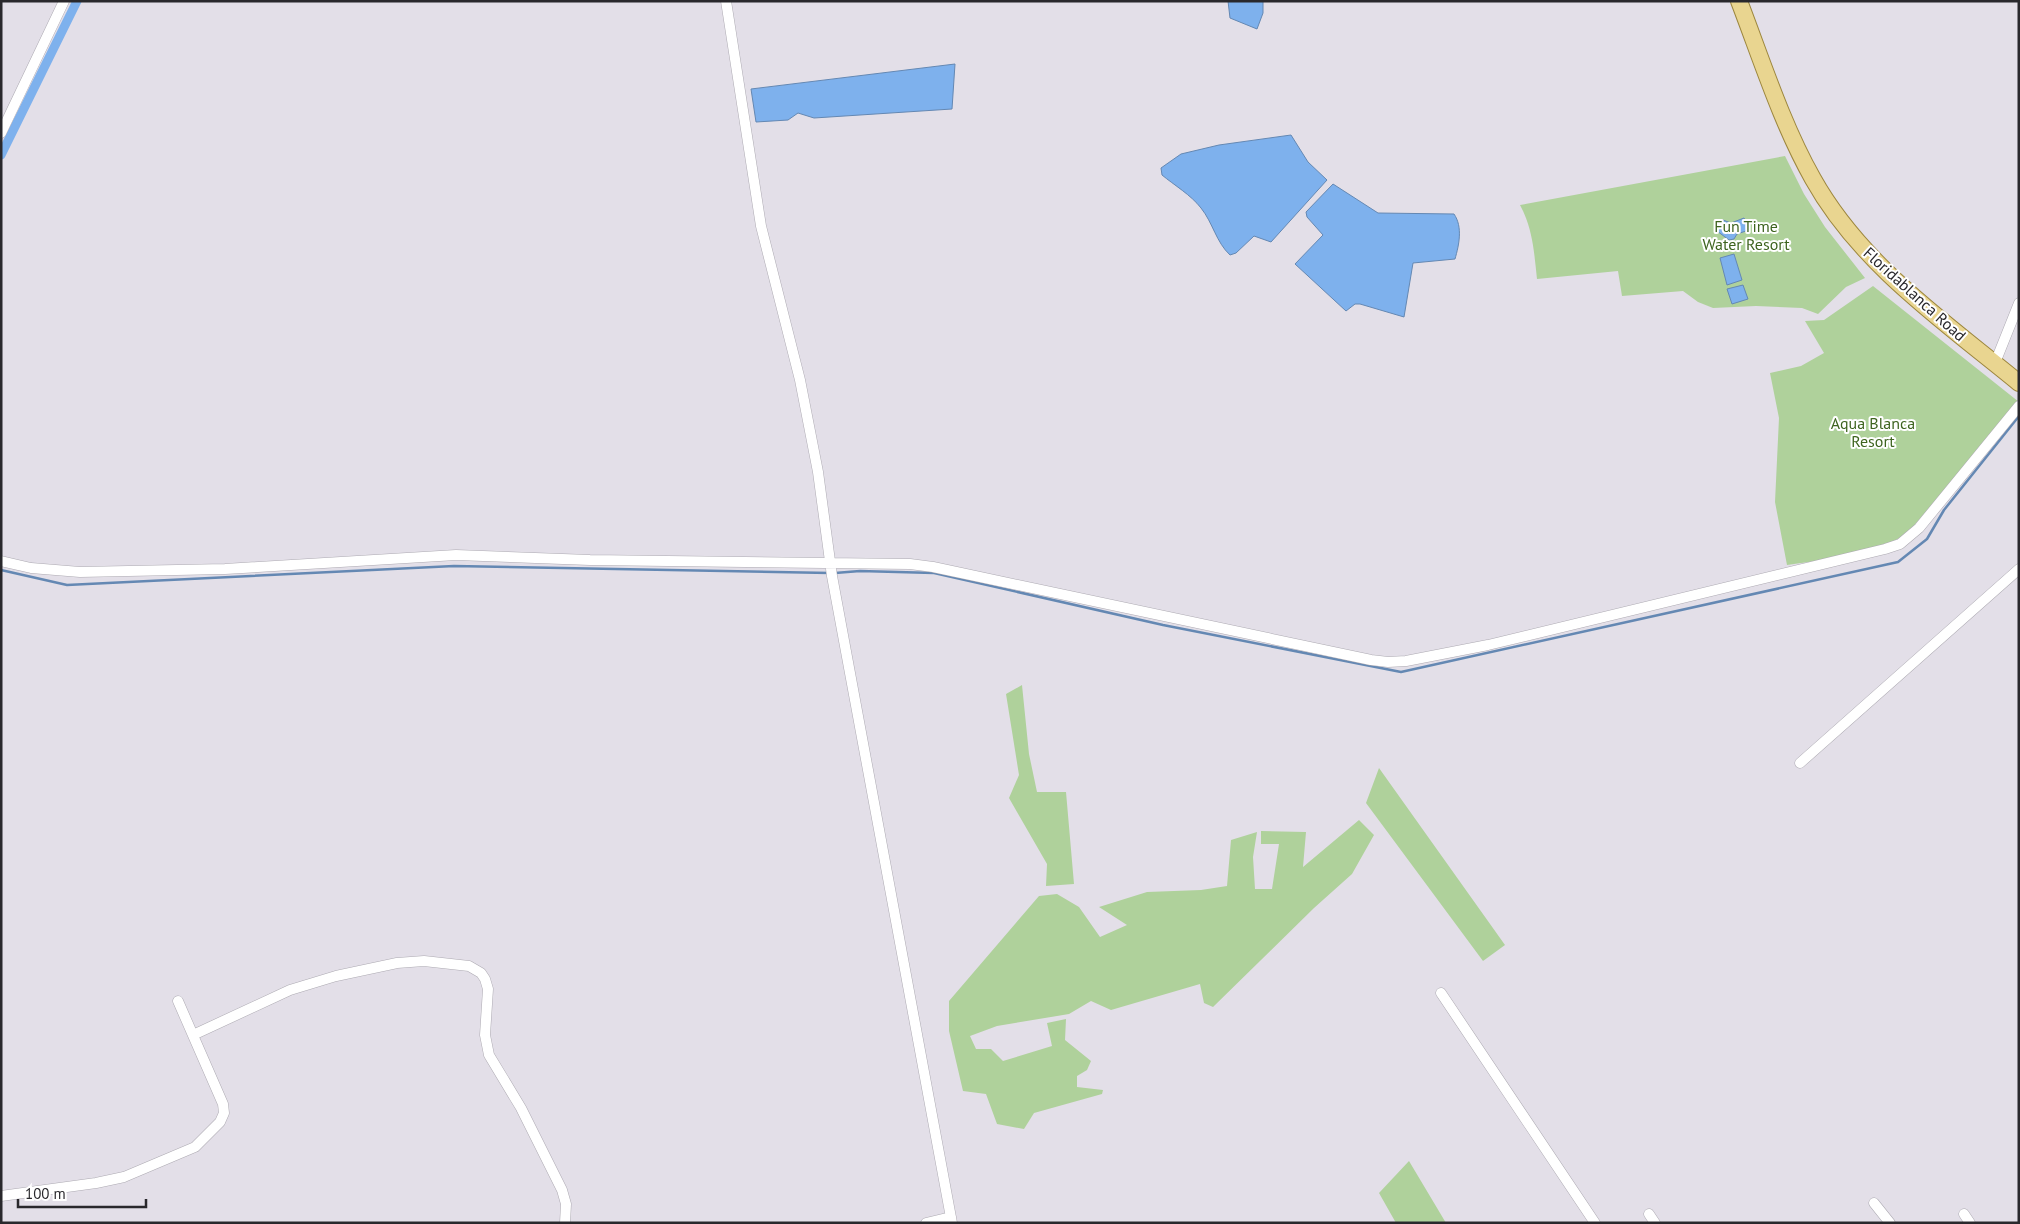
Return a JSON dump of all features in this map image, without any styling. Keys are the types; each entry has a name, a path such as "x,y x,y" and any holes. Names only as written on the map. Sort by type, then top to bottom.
{"main road":[{"name":"Floridablanca Road","path":"1739,1 1801,155 1814,181 1838,217 1860,245 1893,278 2019,383"}],"street":[{"path":"1,133 64,1"},
{"path":"726,1 761,226 800,380 818,472 831,569 952,1220 926,1223"},
{"path":"1995,363 2019,302"},
{"path":"1,561 54,571 106,573 225,569 456,555 831,569 910,564 933,567 1371,660 1388,662 1406,661 1507,640 1900,544 1919,528 2019,406"},
{"path":"1800,762 2019,569"},
{"path":"193,1035 290,990 336,976 424,961 469,966 476,969 485,979 488,989 485,1035 489,1056 521,1108 562,1190 566,1204 565,1223"},
{"path":"1441,993 1595,1223"},
{"path":"1,1196 118,1179 195,1147 220,1122 224,1113 223,1104 178,1001"},
{"path":"1874,1203 1890,1223"}],"green space":[{"name":"Fun Time Water Resort","path":"1785,156 1804,194 1825,227 1865,278 1846,287 1818,314 1802,308 1756,306 1713,308 1698,302 1683,291 1622,296 1618,271 1537,279 1534,250 1528,223 1520,205"},
{"name":"Aqua Blanca Resort","path":"1873,286 2019,402 1916,523 1901,537 1888,544 1861,553 1787,565 1775,502 1779,418 1770,373 1801,366 1824,353 1805,321 1824,320"},
{"path":"1022,685 1029,754 1037,792 1066,792 1074,884 1046,886 1047,864 1009,798 1019,775 1006,694"},
{"path":"1379,768 1505,945 1483,961 1366,803"},
{"path":"1359,820 1374,835 1352,874 1314,908 1213,1007 1204,1003 1200,984 1111,1010 1091,1001 1069,1014 997,1026 970,1036 976,1049 991,1049 1003,1061 1052,1046 1047,1023 1066,1019 1065,1040 1091,1061 1087,1070 1077,1076 1077,1087 1103,1090 1102,1094 1034,1113 1024,1129 997,1124 986,1094 963,1091 949,1031 949,1001 1039,896 1057,894 1079,907 1100,937 1127,925 1099,907 1147,892 1201,890 1227,886 1231,840 1257,832 1253,857 1255,889 1272,889 1279,844 1261,844 1261,831 1306,832 1303,867"},
{"path":"1409,1161 1446,1223 1396,1223 1379,1193"}],"water":[{"path":"1228,1 1263,1 1263,13 1257,29 1230,18"},
{"path":"955,64 952,109 814,118 798,113 788,120 756,122 751,89"},
{"path":"1291,135 1308,162 1327,180 1271,242 1254,236 1236,253 1230,255 1221,244 1209,220 1197,203 1162,175 1161,168 1181,154 1219,145"},
{"path":"1333,184 1378,213 1454,214 1457,219 1459,236 1455,259 1413,263 1404,317 1360,304 1355,304 1346,311 1295,264 1323,235 1307,217 1306,212"},
{"path":"1744,218 1747,223 1746,231 1737,234 1734,239 1729,240 1717,231 1717,223 1723,220 1731,223"},
{"path":"1734,254 1742,280 1727,285 1720,258"},
{"path":"1743,285 1748,299 1732,304 1727,289"}],"waterway":[{"path":"1,155 77,1"},
{"path":"835,573 860,571 934,573 1163,625 1401,672 1898,562 1927,539 1944,510 2019,416"},
{"path":"1,570 67,585 454,566 830,573"}]}
